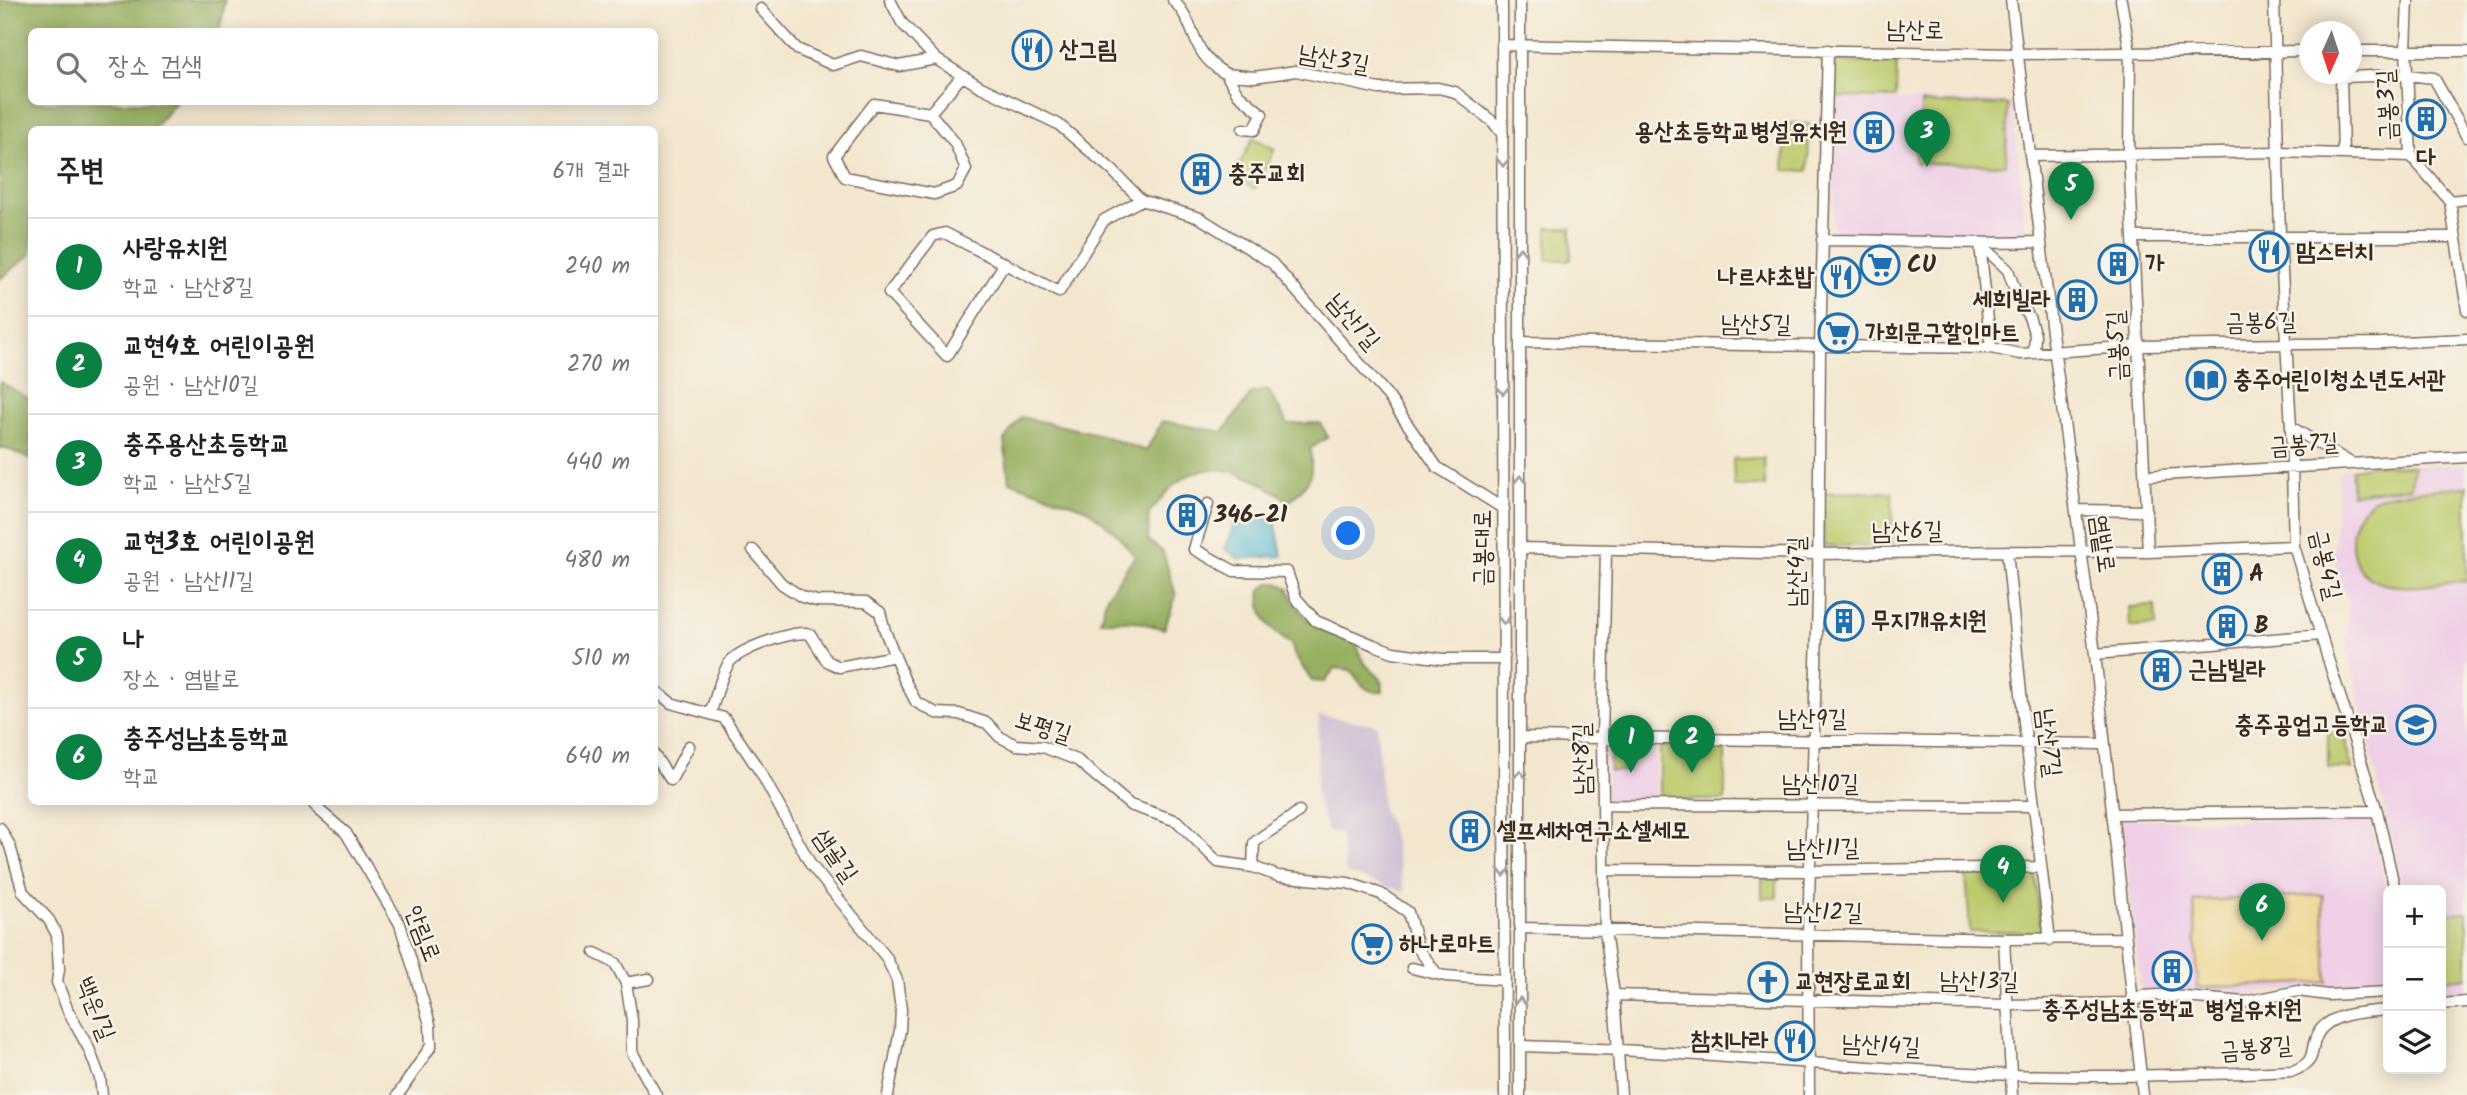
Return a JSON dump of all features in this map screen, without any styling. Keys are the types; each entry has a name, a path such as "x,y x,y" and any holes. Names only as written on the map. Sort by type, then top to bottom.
{"street":[{"name":"남산1길","path":"890,0 902,23 936,59 962,76 1058,124 1112,170 1141,200 1200,218 1272,263 1388,396 1437,467 1504,509"},
{"path":"1173,0 1183,10 1190,23 1193,39 1212,66 1226,74 1238,94 1262,114 1254,130 1243,129"},
{"name":"금봉대로","path":"1502,0 1505,1095"},
{"name":"금봉대로","path":"1520,0 1520,1095"},
{"name":"염밭로","path":"2011,0 2095,654 2143,1095"},
{"name":"금봉5길","path":"2121,0 2130,53 2129,154 2148,552"},
{"name":"금봉4길","path":"2274,0 2280,237 2291,427 2294,546 2377,811 2394,885"},
{"name":"금봉3길","path":"2408,0 2406,50 2411,156 2450,201"},
{"path":"761,9 797,49 833,65 860,56 899,66 936,59"},
{"name":"남산로","path":"1503,45 2017,54 2299,51"},
{"name":"남산4길","path":"1809,1095 1808,933 1828,50"},
{"path":"2362,51 2467,51"},
{"name":"남산3길","path":"1226,74 1254,77 1296,71 1380,89 1438,88 1455,92 1493,121 1503,135"},
{"path":"2343,154 2342,77 2407,75 2434,78 2467,137"},
{"path":"930,113 962,76"},
{"path":"874,104 930,113 955,143 967,169 957,186 934,194 845,177 834,156 874,104"},
{"path":"2030,156 2277,152 2411,156"},
{"path":"2467,199 2450,201 2467,310"},
{"path":"1005,263 947,356 890,293 933,236 946,233 1005,263 1059,292 1104,220 1141,200"},
{"path":"2133,237 2456,237"},
{"path":"1822,240 1911,240 1980,244 2040,242"},
{"path":"1980,244 1991,348"},
{"path":"1980,244 2008,270 2035,335 2034,353"},
{"name":"금봉6길","path":"2055,352 2139,346 2467,339"},
{"name":"남산5길","path":"1520,342 1991,348 2020,354 2055,352"},
{"path":"2291,427 2351,463"},
{"name":"금봉7길","path":"2145,476 2467,457"},
{"path":"1208,504 1194,549 1234,571 1287,572 1296,598 1316,621 1393,652 1443,659 1504,659"},
{"path":"2076,510 2147,511"},
{"name":"남산6길","path":"1519,548 1818,554 2148,552 2294,546"},
{"name":"보평길","path":"753,550 782,584 802,597 817,601 866,602 880,612 895,656 916,702 936,713 959,714 987,723 1000,737 1016,745 1043,747 1077,760 1130,804 1177,821 1218,862 1253,867 1278,876 1348,883 1381,894 1408,912 1418,948 1437,974"},
{"name":"남산8길","path":"1606,550 1602,738 1605,931 1619,1049"},
{"name":"남산7길","path":"2007,551 2050,940"},
{"path":"710,714 730,661 753,648 781,638 801,632 810,634 827,661 839,667 895,656"},
{"path":"2095,654 2321,635"},
{"name":"샘골길","path":"658,692 671,703 724,718 761,773 811,865 886,957 897,980 901,1009 900,1030 888,1095"},
{"name":"남산9길","path":"1520,737 2103,744"},
{"path":"658,761 671,780 689,746"},
{"name":"안림로","path":"315,805 350,839 400,924 430,1024 431,1046 398,1095"},
{"name":"남산10길","path":"1605,805 2034,806"},
{"path":"1253,867 1254,843 1299,811"},
{"path":"2112,814 2377,811"},
{"name":"백운1길","path":"0,828 9,846 23,892 49,920 57,935 60,969 57,982 68,1011 89,1049 100,1078 102,1095"},
{"name":"남산11길","path":"1605,870 1810,871 2040,867"},
{"name":"남산12길","path":"1520,928 2050,940 2126,938"},
{"path":"2004,939 2012,1095"},
{"path":"595,953 615,963 626,983 633,1037 632,1052 656,1095"},
{"path":"1412,968 1437,974 1505,980"},
{"path":"626,983 649,979"},
{"name":"남산13길","path":"1614,995 2006,1004 2133,1003 2142,996 2160,995 2245,1002 2298,992 2328,995 2383,992"},
{"path":"2446,1004 2467,1002"},
{"name":"금봉8길","path":"2141,1077 2293,1071 2304,1067 2311,1060 2315,1039 2328,1023 2337,1018 2383,1011"},
{"name":"남산14길","path":"1520,1046 1619,1049 2011,1075 2141,1077"},
{"path":"1619,1049 1621,1095"}],"shaded area":[{"path":"1839,99 2008,102 2012,107 2026,230 2021,235 1837,235 1833,227 1835,103"},
{"name":"충주공업고등학교","path":"2373,465 2467,465 2467,992 2446,994 2446,885 2402,885 2347,647 2348,599 2333,558 2339,471"},
{"path":"1319,715 1377,725 1382,809 1390,825 1405,892 1346,873 1340,833 1327,832 1316,794"},
{"path":"1607,745 1656,746 1655,801 1606,800"},
{"path":"2121,819 2370,822 2386,885 2383,885 2383,988 2285,990 2228,995 2141,990"}],"green space":[{"path":"0,0 225,0 220,28 28,28 28,105 173,105 156,126 28,126 28,256 0,279"},
{"path":"1837,62 1897,62 1896,98 1832,97 1833,65"},
{"path":"1921,103 2008,105 2006,165 1915,163 1916,118 1921,117"},
{"path":"1786,123 1809,124 1808,171 1784,170"},
{"path":"1253,138 1275,149 1255,189 1232,178"},
{"path":"1547,228 1571,228 1571,260 1547,260"},
{"path":"0,382 28,398 28,459 6,448 0,448"},
{"path":"1268,390 1288,424 1320,423 1328,437 1310,449 1311,473 1306,484 1289,502 1251,478 1222,470 1193,473 1179,481 1149,513 1148,540 1163,552 1176,596 1164,629 1135,621 1100,621 1107,596 1135,556 1114,531 1087,509 1009,481 1004,440 1021,417 1098,434 1146,451 1162,421 1223,432 1252,393"},
{"path":"1764,458 1765,486 1734,486 1733,459"},
{"path":"2373,465 2413,466 2411,487 2351,494 2352,469"},
{"path":"2467,486 2467,581 2393,586 2376,582 2363,573 2354,559 2352,537 2356,519 2371,501 2392,494"},
{"path":"1892,492 1893,545 1824,546 1823,493"},
{"path":"1269,583 1278,583 1288,588 1299,610 1314,624 1356,643 1365,664 1380,678 1383,691 1368,689 1351,670 1335,668 1325,682 1312,681 1295,656 1291,644 1271,628 1263,615 1261,590"},
{"path":"2155,606 2156,626 2130,627 2129,607"},
{"path":"2328,733 2343,733 2352,769 2328,768"},
{"path":"1660,746 1725,746 1725,800 1660,800"},
{"path":"1610,754 1628,754 1628,771 1610,771"},
{"path":"1966,873 2035,873 2041,932 1970,932"},
{"path":"1762,878 1777,878 1777,898 1762,898"},
{"path":"2467,912 2467,977 2446,979 2446,914"}],"sand":[{"path":"2323,895 2327,982 2198,988 2194,901"}],"water":[{"path":"1237,515 1275,519 1282,556 1239,559 1225,549"}],"place":[{"name":"산그림","path":"1032,50"},
{"name":"다","path":"2426,119"},
{"name":"용산초등학교병설유치원","path":"1874,132"},
{"name":"충주용산초등학교","path":"1927,167"},
{"name":"충주교회","path":"1201,174"},
{"name":"나","path":"2071,220"},
{"name":"맘스터치","path":"2269,252"},
{"name":"가","path":"2118,264"},
{"name":"CU","path":"1880,265"},
{"name":"나르샤초밥","path":"1841,277"},
{"name":"세희빌라","path":"2077,300"},
{"name":"가희문구할인마트","path":"1838,333"},
{"name":"충주어린이청소년도서관","path":"2206,380"},
{"name":"346-21","path":"1187,515"},
{"name":"A","path":"2222,574"},
{"name":"무지개유치원","path":"1844,621"},
{"name":"B","path":"2227,626"},
{"name":"근남빌라","path":"2161,670"},
{"name":"충주공업고등학교","path":"2416,725"},
{"name":"사랑유치원","path":"1631,773"},
{"name":"교현4호 어린이공원","path":"1692,773"},
{"name":"셀프세차연구소셀세모","path":"1470,831"},
{"name":"교현3호 어린이공원","path":"2003,903"},
{"name":"충주성남초등학교","path":"2262,941"},
{"name":"하나로마트","path":"1372,944"},
{"name":"충주성남초등학교 병설유치원","path":"2172,971"},
{"name":"교현장로교회","path":"1768,982"},
{"name":"참치나라","path":"1795,1041"}]}
